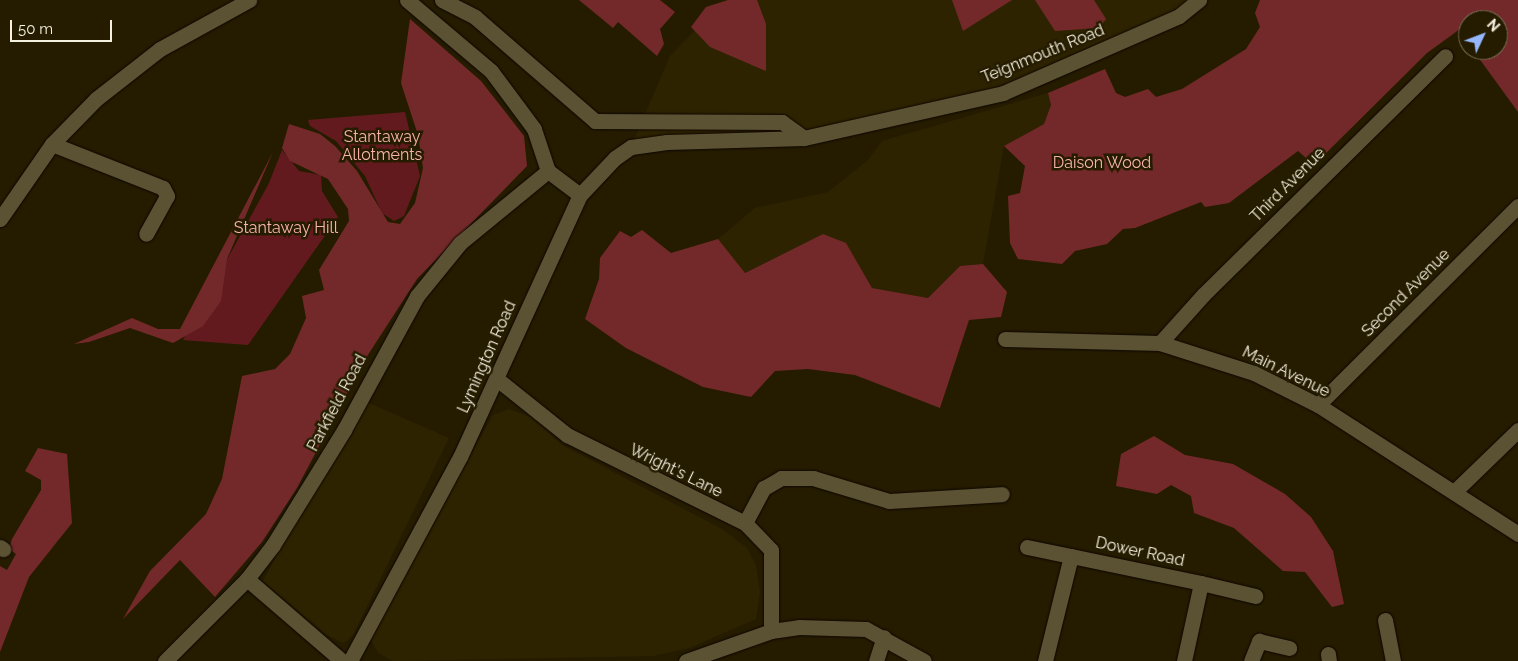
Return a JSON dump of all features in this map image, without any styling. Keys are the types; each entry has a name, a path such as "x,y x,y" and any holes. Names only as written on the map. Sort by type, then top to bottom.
{"street":[{"path":"0,219 52,144 96,98 160,50 249,0"},
{"path":"407,0 491,71 534,129 548,171 580,195"},
{"path":"442,0 475,17 595,121 782,122 804,138"},
{"name":"Teignmouth Road","path":"708,140 804,138 1003,92 1179,16 1199,0"},
{"name":"Third Avenue","path":"1160,344 1203,295 1445,56"},
{"name":"Lymington Road","path":"352,660 497,379 580,195 594,176 631,147 708,140"},
{"path":"52,144 163,188 167,196 146,234"},
{"name":"Parkfield Road","path":"165,661 247,579 303,501 417,296 460,243 548,171"},
{"name":"Second Avenue","path":"1318,405 1518,206"},
{"name":"Main Avenue","path":"1005,339 1160,344 1254,373 1318,405 1518,534"},
{"name":"Wright's Lane","path":"497,379 567,435 745,523 771,550 771,631"},
{"path":"1454,492 1518,430"},
{"path":"745,523 764,488 781,478 813,478 889,501 1002,494"},
{"name":"Dower Road","path":"1027,547 1255,596"},
{"name":"Dower Road","path":"1044,661 1071,556"},
{"path":"247,579 352,660"},
{"name":"Dower Road","path":"1184,661 1201,583"},
{"path":"1385,620 1393,661"},
{"path":"686,661 771,631 845,628 884,637 924,661"},
{"path":"876,661 884,637"},
{"path":"1250,661 1259,641 1289,648"}],"shaded area":[{"path":"742,0 1199,0 1003,93 804,138 631,147 670,56 708,17"},
{"path":"1048,93 1051,105 1044,124 1004,146 983,264 960,266 928,298 872,288 846,243 823,234 744,273 718,239 755,208 828,192 868,160 882,141"},
{"path":"360,399 449,438 353,635 344,643 327,635 263,581"},
{"path":"509,409 530,417 564,446 722,529 747,548 756,565 760,593 756,619 689,648 653,656 393,661 378,653 371,640 429,530 493,415"}],"green space":[{"path":"579,0 660,0 675,12 660,29 664,44 657,56 618,22 613,28"},
{"path":"728,0 757,0 766,24 766,71 710,47 691,27 706,7"},
{"path":"952,0 1012,0 963,31"},
{"path":"1035,0 1094,0 1106,19 1099,28 1055,31"},
{"name":"Daison Wood","path":"1260,0 1518,0 1518,112 1480,60 1508,60 1508,10 1458,10 1458,30 1427,53 1314,165 1298,151 1229,203 1205,207 1201,202 1135,228 1123,229 1107,244 1075,251 1062,264 1018,259 1010,243 1008,196 1020,193 1025,166 1004,146 1044,124 1051,105 1048,93 1105,69 1116,93 1125,97 1148,89 1156,97 1182,89 1246,49 1260,27 1255,13"},
{"path":"410,19 481,81 524,136 527,166 417,279 364,361 297,488 262,542 215,597 180,560 123,619 150,571 206,514 222,479 242,376 275,369 290,354 306,318 302,296 324,290 319,270 349,221 348,209 328,179 290,161 282,148 289,124 320,134 335,146 357,171 388,222 400,224 415,203 423,168 418,135 401,83"},
{"name":"Stantaway Allotments","path":"405,112 420,176 404,216 394,221 382,213 365,176 336,141 310,126 308,120"},
{"name":"Stantaway Hill","path":"282,150 299,171 321,175 322,191 338,217 248,345 183,340 269,183"},
{"path":"273,152 227,259 221,301 203,326 173,343 130,328 89,342 74,344 132,318 158,329 180,329"},
{"path":"642,230 671,253 718,239 745,273 823,234 846,243 872,288 928,298 960,266 983,264 1007,292 1001,317 969,320 940,408 855,375 808,369 775,371 751,397 703,387 626,348 585,319 599,279 600,258 620,231 631,237"},
{"path":"1154,436 1185,455 1233,464 1285,494 1311,517 1333,551 1344,604 1332,607 1305,572 1283,571 1234,528 1194,513 1191,496 1171,485 1157,494 1116,486 1121,454"},
{"path":"38,448 67,454 72,523 29,577 0,652 0,566 7,570 16,554 9,549 12,539 41,490 41,480 25,471"}]}
